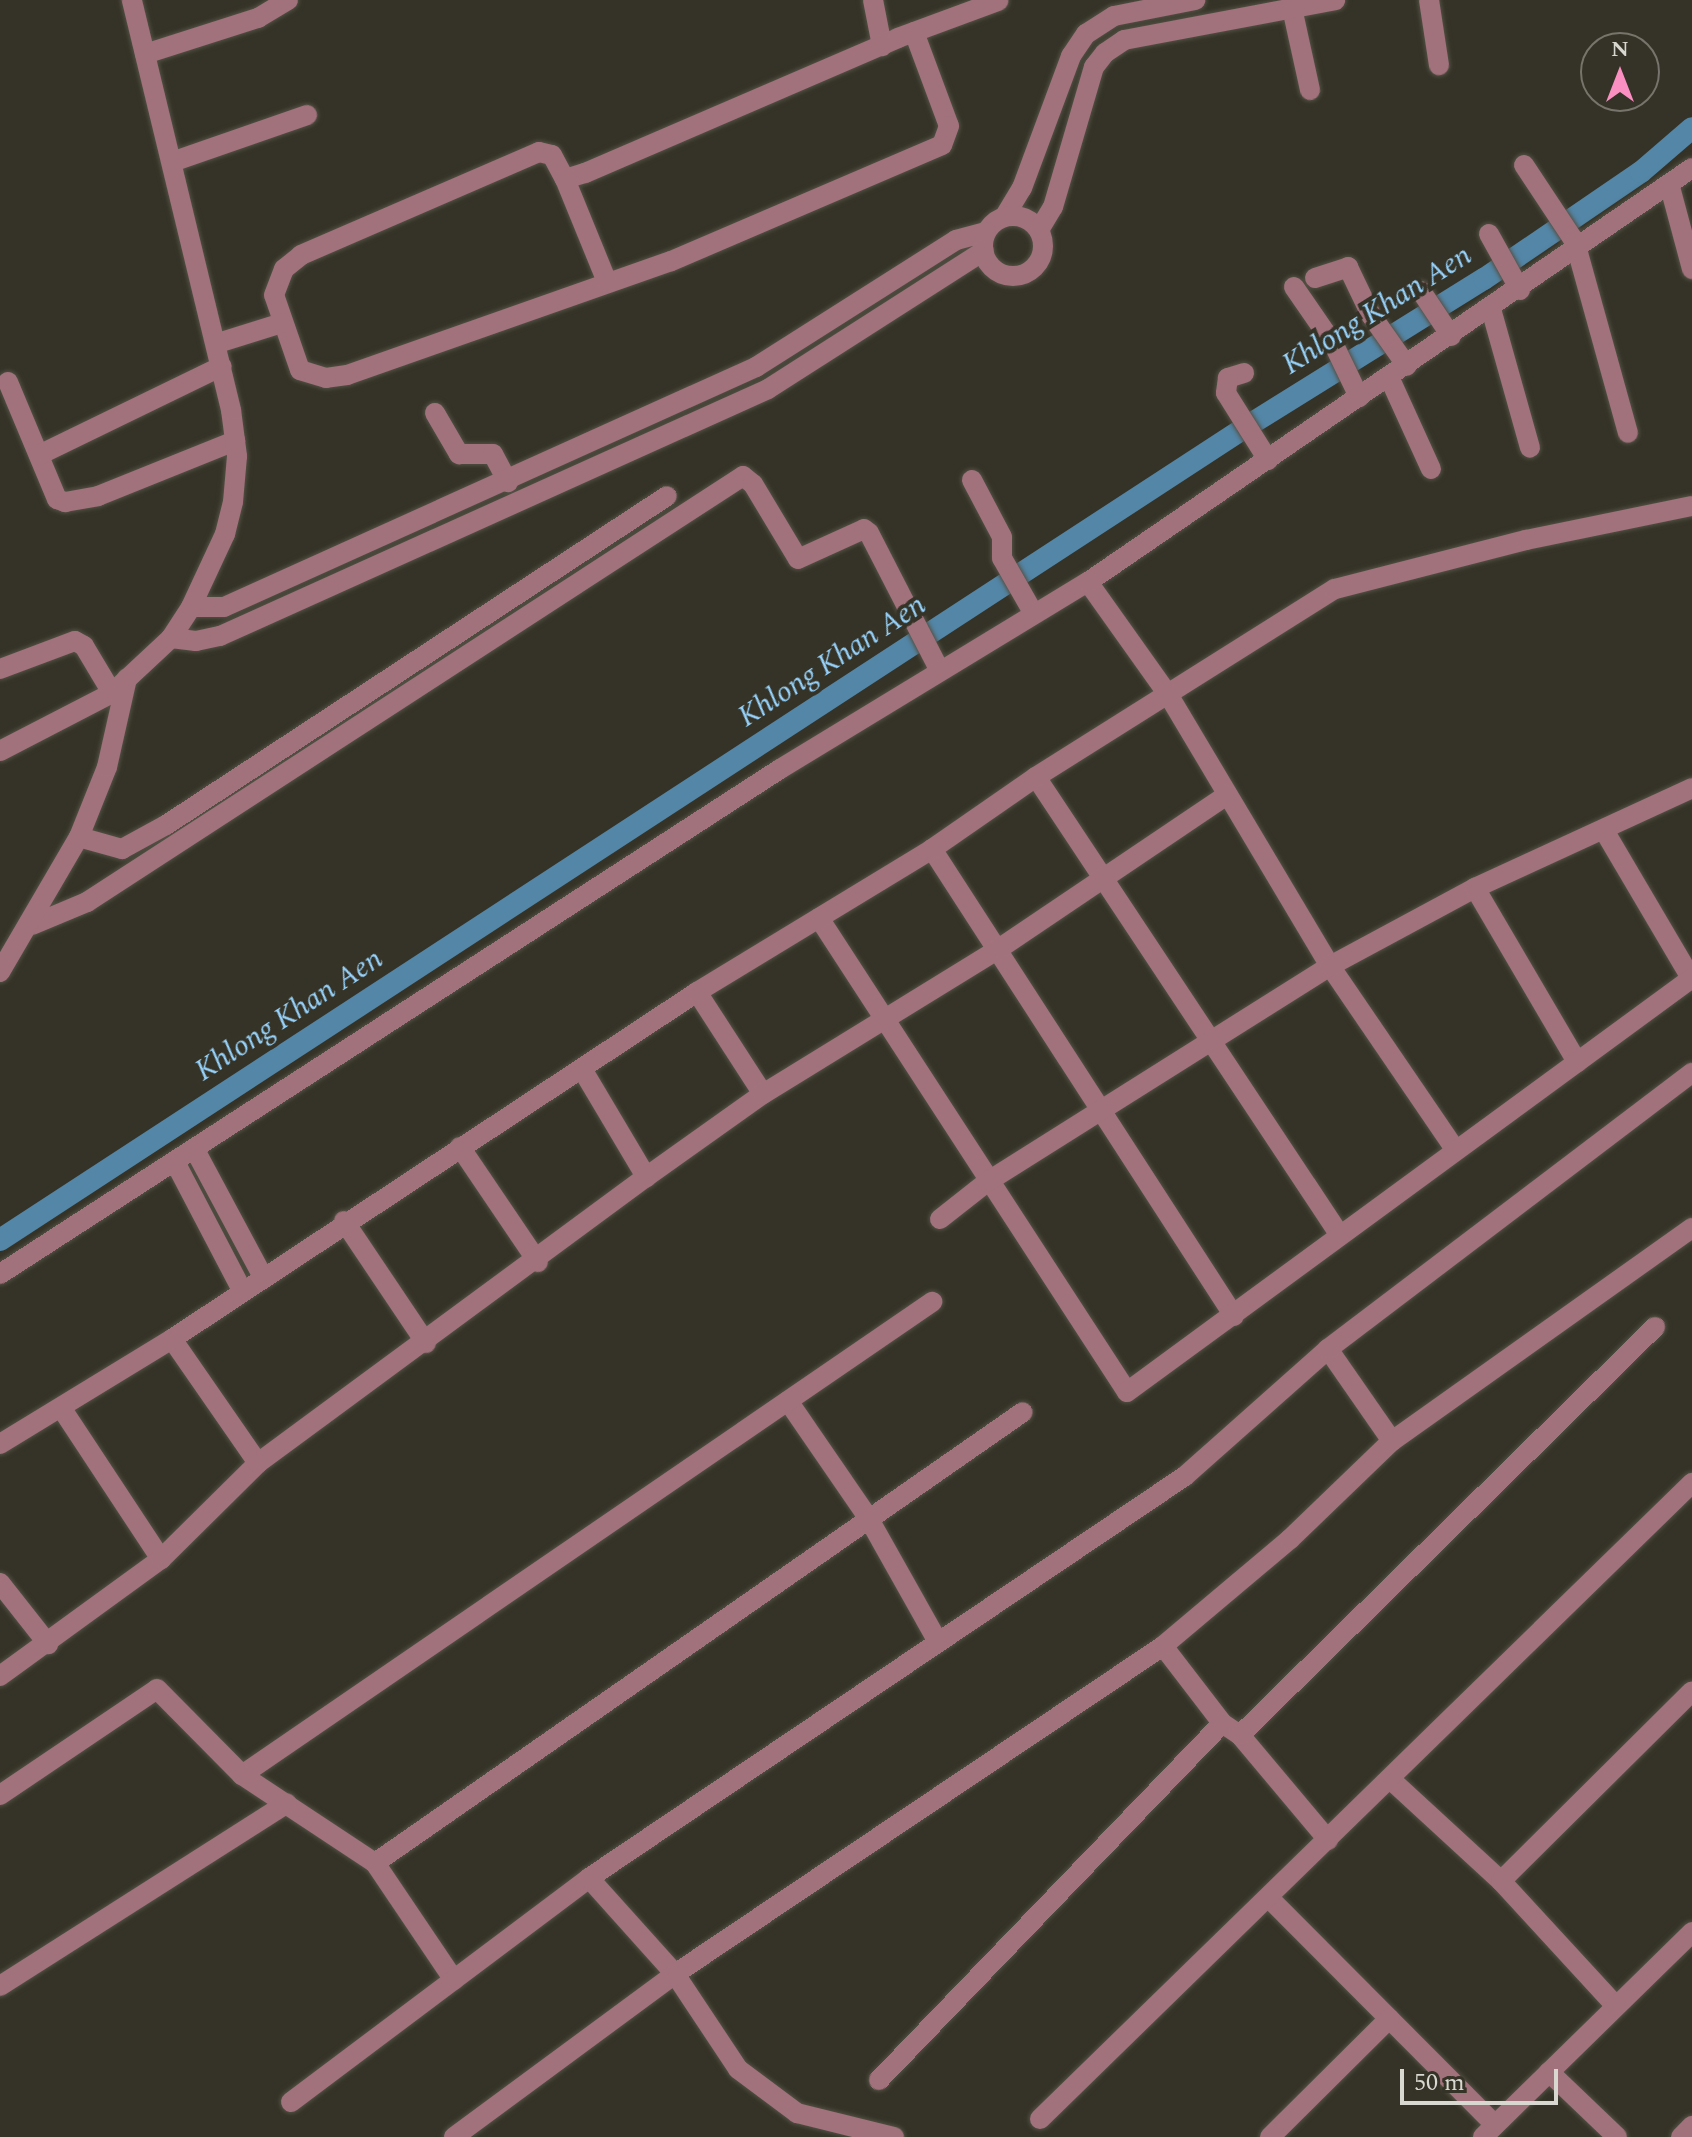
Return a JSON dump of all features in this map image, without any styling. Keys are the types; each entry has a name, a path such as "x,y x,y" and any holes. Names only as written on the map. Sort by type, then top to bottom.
{"street":[{"path":"0,751 112,693 171,638 191,607 225,534 233,502 235,441 218,343 132,0"},
{"path":"145,54 258,18 288,0"},
{"path":"873,0 882,46"},
{"path":"171,638 196,641 220,636 561,486 768,389 985,241 1022,188 1071,56 1086,34 1114,16 1195,0"},
{"path":"985,241 999,272 1026,274 1040,258 1039,230 1053,207 1094,67 1105,53 1124,40 1335,0"},
{"path":"1429,0 1439,65"},
{"path":"565,179 914,32 998,1"},
{"path":"1292,8 1310,90"},
{"path":"607,282 565,179 552,155 539,152 301,255 284,269 275,286 282,323 300,370 339,377 671,261 942,145 949,126 914,32"},
{"path":"172,162 307,115"},
{"path":"1524,165 1576,246 1628,433"},
{"path":"1,1272 195,1150 766,778 940,671 1029,608 1088,582 1268,460 1354,388 1389,377 1407,366 1446,329 1491,309 1517,286 1670,187 1692,168"},
{"path":"1670,187 1692,269"},
{"path":"1005,216 1039,230"},
{"path":"1492,239 1517,286"},
{"path":"191,607 224,607 550,464 756,367 956,240 985,241"},
{"path":"1315,278 1348,267 1371,315 1407,366"},
{"path":"1294,287 1334,345 1354,388"},
{"path":"1421,291 1446,329"},
{"path":"1491,309 1530,448"},
{"path":"218,343 282,323"},
{"path":"39,455 222,366"},
{"path":"756,367 768,389"},
{"path":"1244,373 1224,383 1235,412 1268,460"},
{"path":"1389,377 1431,469"},
{"path":"8,382 57,499 76,503 235,441"},
{"path":"435,413 459,454 493,454 508,482"},
{"path":"550,464 561,486"},
{"path":"32,925 87,902 743,476 753,484 798,559 864,529 876,542 940,671"},
{"path":"972,480 1002,537 1002,558 1029,608"},
{"path":"79,837 122,849 166,825 667,496"},
{"path":"0,1444 62,1409 172,1339 344,1221 697,992 932,849 1036,777 1335,589 1512,543 1692,506"},
{"path":"1088,582 1169,696 1330,966 1455,1149"},
{"path":"0,669 75,641 84,646 112,693"},
{"path":"0,972 32,925 79,837 107,767 127,678"},
{"path":"1036,777 1339,1234"},
{"path":"940,1219 987,1182 1330,966 1475,888 1605,832 1692,788"},
{"path":"0,1676 161,1559 258,1463 538,1262 646,1177 763,1094 1000,948 1227,795"},
{"path":"819,918 987,1182 1127,1392 1692,978 1605,832"},
{"path":"932,849 1000,948 1100,1112 1234,1316"},
{"path":"1475,888 1577,1062"},
{"path":"697,992 763,1094"},
{"path":"582,1069 646,1177"},
{"path":"291,2102 589,1878 1185,1476 1328,1349 1692,1073"},
{"path":"460,1147 538,1262"},
{"path":"195,1150 263,1277"},
{"path":"175,1162 242,1290"},
{"path":"344,1221 426,1343"},
{"path":"454,2137 675,1974 1163,1646 1290,1539 1392,1441 1692,1228"},
{"path":"242,1775 932,1302"},
{"path":"1240,1735 1655,1327"},
{"path":"172,1339 258,1463"},
{"path":"1328,1349 1392,1441"},
{"path":"788,1401 869,1519 938,1642"},
{"path":"62,1409 161,1559"},
{"path":"375,1863 1023,1412"},
{"path":"1040,2119 1692,1483"},
{"path":"0,1583 48,1644"},
{"path":"1163,1646 1222,1723 1240,1735 1328,1840"},
{"path":"0,1795 157,1689 242,1775 375,1863 454,1980"},
{"path":"1501,1881 1692,1691"},
{"path":"879,2080 1222,1723"},
{"path":"1390,1779 1501,1881 1616,2006"},
{"path":"0,1986 287,1803"},
{"path":"589,1878 675,1974 738,2069 797,2113 894,2137"},
{"path":"1269,1898 1389,2019 1489,2131 1692,1932"},
{"path":"1270,2137 1389,2019"},
{"path":"1549,2072 1617,2137"},
{"path":"1681,2137 1692,2126"}],"waterway":[{"name":"Khlong Khan Aen","path":"0,1240 1249,425 1484,279 1641,172 1692,128"}]}
